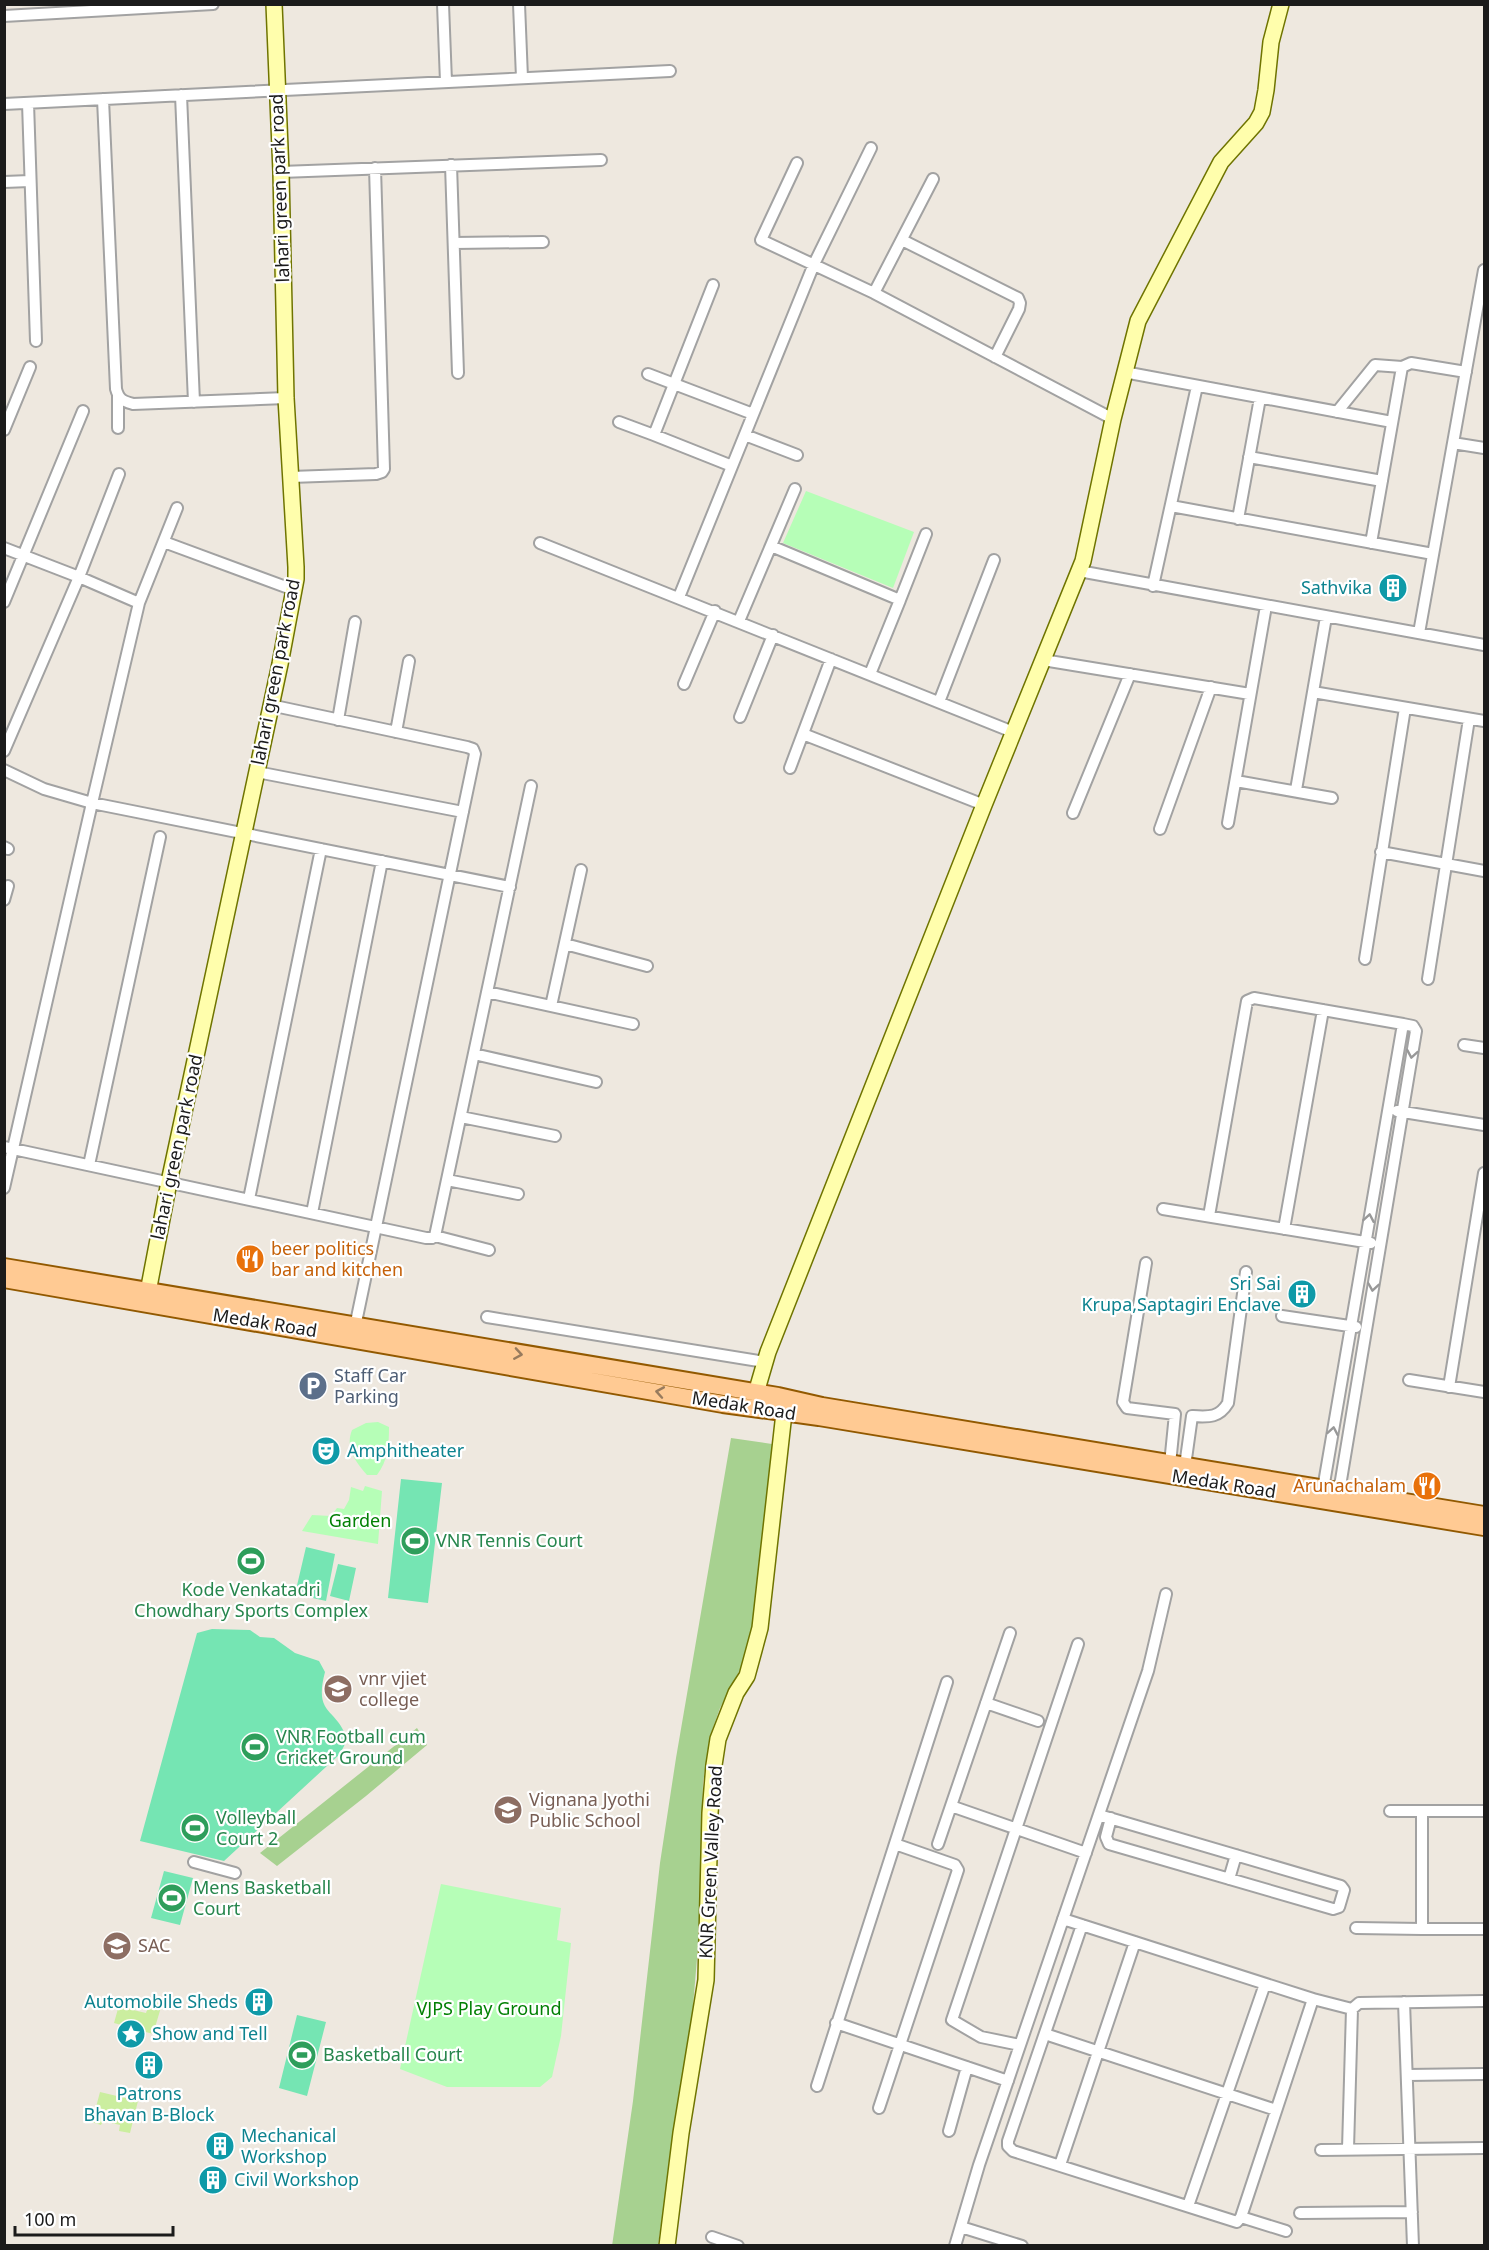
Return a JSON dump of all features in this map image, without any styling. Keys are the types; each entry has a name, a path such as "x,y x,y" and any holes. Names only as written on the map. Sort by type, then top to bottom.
{"main road":[{"name":"Medak Road","path":"4,1267 756,1393 989,1440 1485,1527"},
{"name":"Medak Road","path":"4,1279 784,1413 1178,1465 1485,1515"}],"street":[{"path":"4,16 32,10 213,4"},
{"name":"lahari green park road","path":"148,1292 169,1182 294,590 296,567 286,398 281,172 274,4"},
{"path":"443,4 446,82"},
{"path":"519,4 522,78"},
{"path":"756,1393 765,1362 984,805 1079,571 1124,372 1138,321 1221,162 1256,123 1262,112 1271,42 1281,4"},
{"path":"4,104 670,71"},
{"path":"181,95 194,402"},
{"path":"103,99 118,428"},
{"path":"28,103 36,341"},
{"path":"679,597 814,264 871,148"},
{"path":"281,172 602,160"},
{"path":"797,163 762,240 874,293 1113,419"},
{"path":"451,165 458,373"},
{"path":"291,477 376,474 384,469 375,168"},
{"path":"874,293 933,179"},
{"path":"4,182 30,181"},
{"path":"902,240 1018,298 1019,309 995,357"},
{"path":"454,243 543,242"},
{"path":"1419,633 1485,270"},
{"path":"654,435 713,285"},
{"path":"1337,412 1375,366 1402,367 1411,363 1466,372"},
{"path":"4,430 30,367"},
{"path":"1371,543 1402,367"},
{"path":"1124,372 1392,422"},
{"path":"648,374 753,414"},
{"path":"1153,586 1197,386"},
{"path":"118,396 123,401 133,404 286,398"},
{"path":"1238,519 1260,398"},
{"path":"4,602 83,411"},
{"path":"619,422 732,466"},
{"path":"745,435 797,455"},
{"path":"1453,443 1485,447"},
{"path":"1249,457 1382,481"},
{"path":"4,751 79,577 119,474"},
{"path":"739,621 795,489"},
{"path":"1171,506 1433,554"},
{"path":"4,1188 9,1147 139,603 177,508"},
{"path":"870,674 926,534"},
{"path":"164,542 294,590"},
{"path":"540,543 1013,732"},
{"path":"771,546 900,600"},
{"path":"4,548 139,603"},
{"path":"939,702 994,560"},
{"path":"1079,571 1485,645"},
{"path":"1228,823 1266,606"},
{"path":"684,684 715,611"},
{"path":"1296,790 1326,616"},
{"path":"338,720 355,622"},
{"path":"740,717 774,635"},
{"path":"790,768 831,659"},
{"path":"1043,660 1251,694"},
{"path":"396,732 409,661"},
{"path":"1073,813 1130,674"},
{"path":"1160,829 1210,687"},
{"path":"1313,692 1485,721"},
{"path":"270,705 473,749 474,761 355,1327"},
{"path":"1365,959 1405,708"},
{"path":"1428,979 1444,864 1469,719"},
{"path":"803,734 984,805"},
{"path":"4,770 44,789 92,803 510,887"},
{"path":"257,772 463,812"},
{"path":"1236,781 1332,798"},
{"path":"435,1236 531,786"},
{"path":"89,1165 160,837"},
{"path":"249,1199 321,849"},
{"path":"1381,852 1485,871"},
{"path":"312,1213 382,861"},
{"path":"551,1006 581,870"},
{"path":"4,900 8,886"},
{"path":"565,944 647,966"},
{"path":"487,992 633,1024"},
{"path":"1209,1216 1248,1001 1254,998 1413,1026 1416,1031 1366,1329 1331,1490"},
{"path":"1284,1229 1323,1010"},
{"path":"1331,1490 1351,1326 1403,1024"},
{"path":"1464,1045 1485,1048"},
{"path":"474,1054 596,1082"},
{"path":"1388,1110 1485,1125"},
{"path":"460,1117 555,1136"},
{"path":"9,1147 426,1238 435,1236 489,1250"},
{"path":"1449,1387 1485,1173"},
{"path":"447,1180 519,1194"},
{"path":"1163,1209 1380,1245"},
{"path":"1146,1263 1123,1402 1127,1407 1192,1416 1214,1417 1223,1411 1228,1403 1246,1272"},
{"path":"1282,1316 1366,1329"},
{"path":"487,1317 765,1362"},
{"path":"1409,1380 1485,1392"},
{"name":"KNR Green Valley Road","path":"667,2246 681,2133 706,1980 710,1813 714,1765 718,1739 736,1693 747,1676 760,1628 784,1413"},
{"path":"1175,1414 1178,1465"},
{"path":"1178,1465 1192,1416"},
{"path":"956,2246 1020,2045 1148,1671 1166,1594"},
{"path":"938,1845 1010,1632"},
{"path":"1020,2045 981,2037 952,2020 1078,1644"},
{"path":"817,2086 946,1682"},
{"path":"986,1703 1038,1721"},
{"path":"951,1806 1086,1853"},
{"path":"1390,1811 1485,1811"},
{"path":"1422,1811 1422,1929"},
{"path":"1099,1815 1111,1818 1341,1886 1344,1890 1339,1907 1333,1909 1109,1844 1106,1837 1111,1818"},
{"path":"879,2108 958,1870 955,1865 895,1844"},
{"path":"1228,1879 1236,1855"},
{"path":"194,1862 235,1873"},
{"path":"1063,1919 1313,1999 1352,2009"},
{"path":"1082,1925 1008,2146 1013,2151 1238,2222 1313,1999"},
{"path":"1356,1928 1485,1929"},
{"path":"1060,2166 1135,1942"},
{"path":"1188,2206 1265,1984"},
{"path":"1348,2149 1352,2009 1359,2003 1485,2001"},
{"path":"1404,2002 1413,2246"},
{"path":"836,2024 1008,2081"},
{"path":"1045,2034 1276,2110"},
{"path":"949,2131 967,2067"},
{"path":"1407,2074 1485,2074"},
{"path":"1321,2150 1485,2148"},
{"path":"1300,2213 1412,2212"},
{"path":"1241,2217 1286,2231"},
{"path":"961,2227 1022,2246"},
{"path":"712,2237 738,2246"}],"green space":[{"path":"806,491 914,532 893,588 783,543"},
{"path":"378,1422 389,1427 387,1452 384,1464 377,1475 367,1475 352,1454 350,1437 352,1430 366,1423"},
{"path":"731,1438 772,1444 756,1609 748,1654 720,1708 710,1736 703,1783 699,1935 692,2018 658,2245 612,2246 633,2101 660,1863"},
{"name":"VNR Tennis Court","path":"401,1479 442,1483 428,1603 388,1598"},
{"name":"Garden","path":"365,1486 382,1491 378,1544 302,1531 312,1515 331,1516 337,1508 344,1509 349,1500 351,1487 363,1491"},
{"path":"306,1547 335,1554 326,1601 295,1594"},
{"path":"338,1564 356,1568 349,1601 330,1596"},
{"name":"VNR Football cum Cricket Ground","path":"212,1629 250,1630 260,1637 274,1638 295,1653 319,1661 325,1672 322,1686 324,1705 343,1729 347,1740 340,1754 224,1861 140,1841 197,1633"},
{"path":"417,1728 427,1745 366,1796 277,1866 260,1853"},
{"name":"Mens Basketball Court","path":"164,1871 193,1878 180,1925 151,1918"},
{"name":"VJPS Play Ground","path":"441,1884 561,1908 557,1940 571,1943 561,2036 552,2077 540,2087 447,2087 400,2069"},
{"path":"121,1998 135,2002 133,2010 146,2013 150,2000 162,2004 153,2034 114,2023"},
{"name":"Basketball Court","path":"297,2015 326,2022 307,2096 279,2088"},
{"path":"100,2092 138,2101 130,2133 119,2131 120,2125 103,2121 101,2125 92,2122"}],"place":[{"name":"Sathvika","path":"1393,588"},
{"name":"beer politics bar and kitchen","path":"250,1259"},
{"name":"Sri Sai Krupa,Saptagiri Enclave","path":"1302,1294"},
{"name":"Staff Car Parking","path":"313,1386"},
{"name":"Amphitheater","path":"326,1451"},
{"name":"Arunachalam","path":"1427,1486"},
{"name":"VNR Tennis Court","path":"415,1541"},
{"name":"Kode Venkatadri Chowdhary Sports Complex","path":"251,1561"},
{"name":"vnr vjiet college","path":"338,1689"},
{"name":"VNR Football cum Cricket Ground","path":"255,1747"},
{"name":"Vignana Jyothi Public School","path":"508,1810"},
{"name":"Volleyball Court 2","path":"195,1828"},
{"name":"Mens Basketball Court","path":"172,1898"},
{"name":"SAC","path":"117,1946"},
{"name":"Automobile Sheds","path":"259,2002"},
{"name":"Show and Tell","path":"131,2034"},
{"name":"Basketball Court","path":"302,2055"},
{"name":"Patrons Bhavan B-Block","path":"149,2065"},
{"name":"Mechanical Workshop","path":"220,2146"},
{"name":"Civil Workshop","path":"213,2180"}]}
